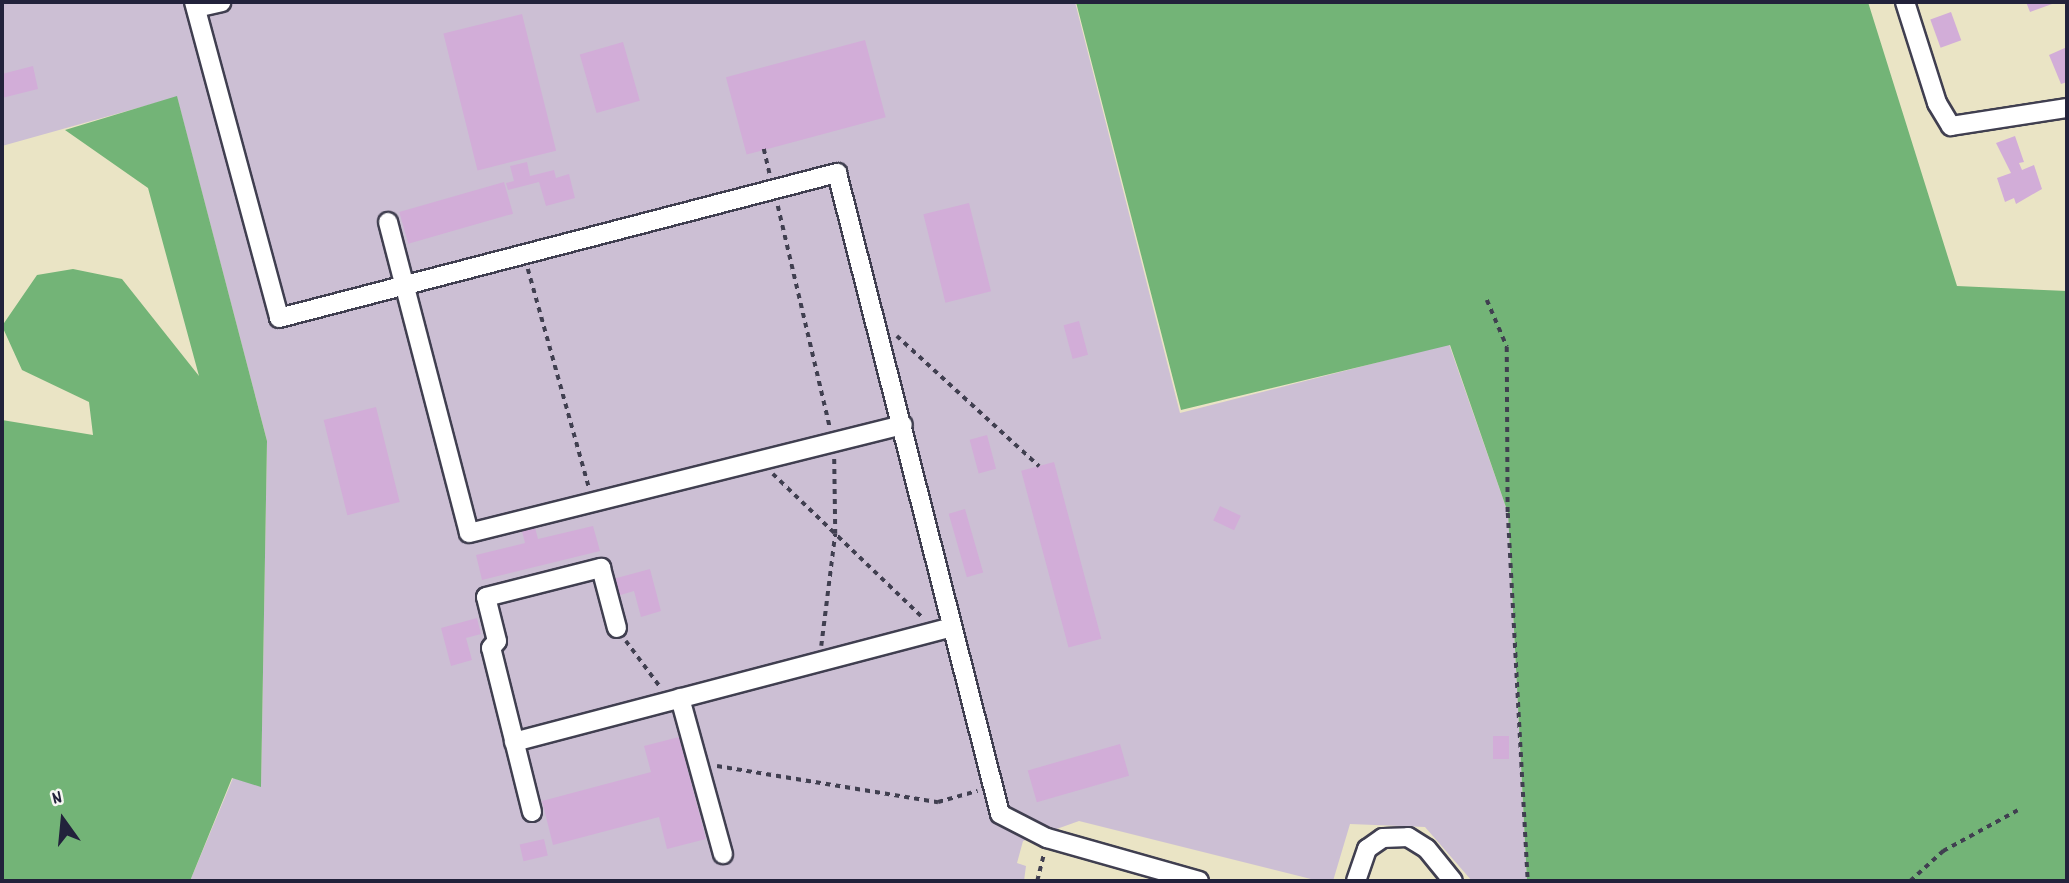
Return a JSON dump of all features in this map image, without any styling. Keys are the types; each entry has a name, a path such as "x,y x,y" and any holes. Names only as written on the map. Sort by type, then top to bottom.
{"street":[{"path":"221,2 195,5 279,318 837,173 903,425 944,629 1000,814 1047,838 1199,881"},
{"path":"1905,2 1937,103 1951,126 2067,108"},
{"path":"388,222 469,533 903,425"},
{"path":"532,812 491,648 497,641 486,597 601,568 617,628"},
{"path":"514,742 944,629"},
{"path":"675,699 723,853"},
{"path":"1356,881 1367,849 1383,838 1408,837 1427,849 1453,881"}],"path":[{"path":"764,149 834,442 835,534 819,662"},
{"path":"524,253 593,502"},
{"path":"1487,300 1507,347 1508,513 1528,881"},
{"path":"875,316 1039,466"},
{"path":"758,461 835,534 944,629"},
{"path":"617,628 675,699"},
{"path":"697,763 938,802 990,787"},
{"path":"1910,881 1943,851 2018,810"},
{"path":"1037,881 1047,838"}],"shaded area":[{"path":"2,2 1075,2 1180,413 1449,344 1508,513 1527,881 1472,881 1425,827 1350,824 1333,881 1319,881 1079,821 1023,841 1017,863 1026,866 1024,881 190,881 233,778 261,786 267,441 177,97 2,146"}],"green space":[{"path":"1076,2 1868,2 1957,286 2067,291 2067,881 1527,881 1508,513 1450,345 1181,410"},
{"path":"177,96 267,441 261,787 232,778 190,881 2,881 2,420 93,435 89,402 22,370 2,326 37,275 73,269 122,279 199,376 148,188 65,130"}],"building":[{"path":"2026,2 2051,2 2052,4 2030,12"},
{"path":"1951,12 1961,40 1941,48 1930,20"},
{"path":"522,14 556,151 478,170 443,34"},
{"path":"865,40 886,117 747,155 726,77"},
{"path":"623,42 640,101 597,113 580,54"},
{"path":"2067,47 2067,82 2061,84 2049,55"},
{"path":"33,66 38,89 2,98 2,74"},
{"path":"2015,136 2024,162 2019,163 2022,170 2034,165 2042,189 2016,204 2014,198 2005,202 1997,178 2011,173 1996,143"},
{"path":"527,162 530,176 554,170 556,178 569,174 575,198 546,206 539,182 508,190 506,183 514,181 510,166"},
{"path":"504,182 513,214 408,244 399,212"},
{"path":"969,203 991,291 945,303 923,214"},
{"path":"1079,321 1088,355 1073,359 1064,325"},
{"path":"376,407 400,502 347,515 324,420"},
{"path":"987,435 996,469 979,473 970,440"},
{"path":"1054,462 1101,639 1069,648 1021,471"},
{"path":"1220,506 1241,516 1234,530 1213,521"},
{"path":"965,509 983,572 967,577 949,514"},
{"path":"533,520 538,539 593,526 600,551 482,580 476,555 525,543 520,523"},
{"path":"650,569 661,611 641,617 634,591 617,596 613,579"},
{"path":"477,618 481,634 466,638 472,660 451,666 441,628"},
{"path":"1493,736 1509,736 1509,759 1493,759"},
{"path":"679,737 706,839 667,849 659,817 553,845 542,801 651,772 644,746"},
{"path":"1120,744 1129,776 1037,802 1028,770"},
{"path":"544,839 548,856 523,861 520,845"}]}
